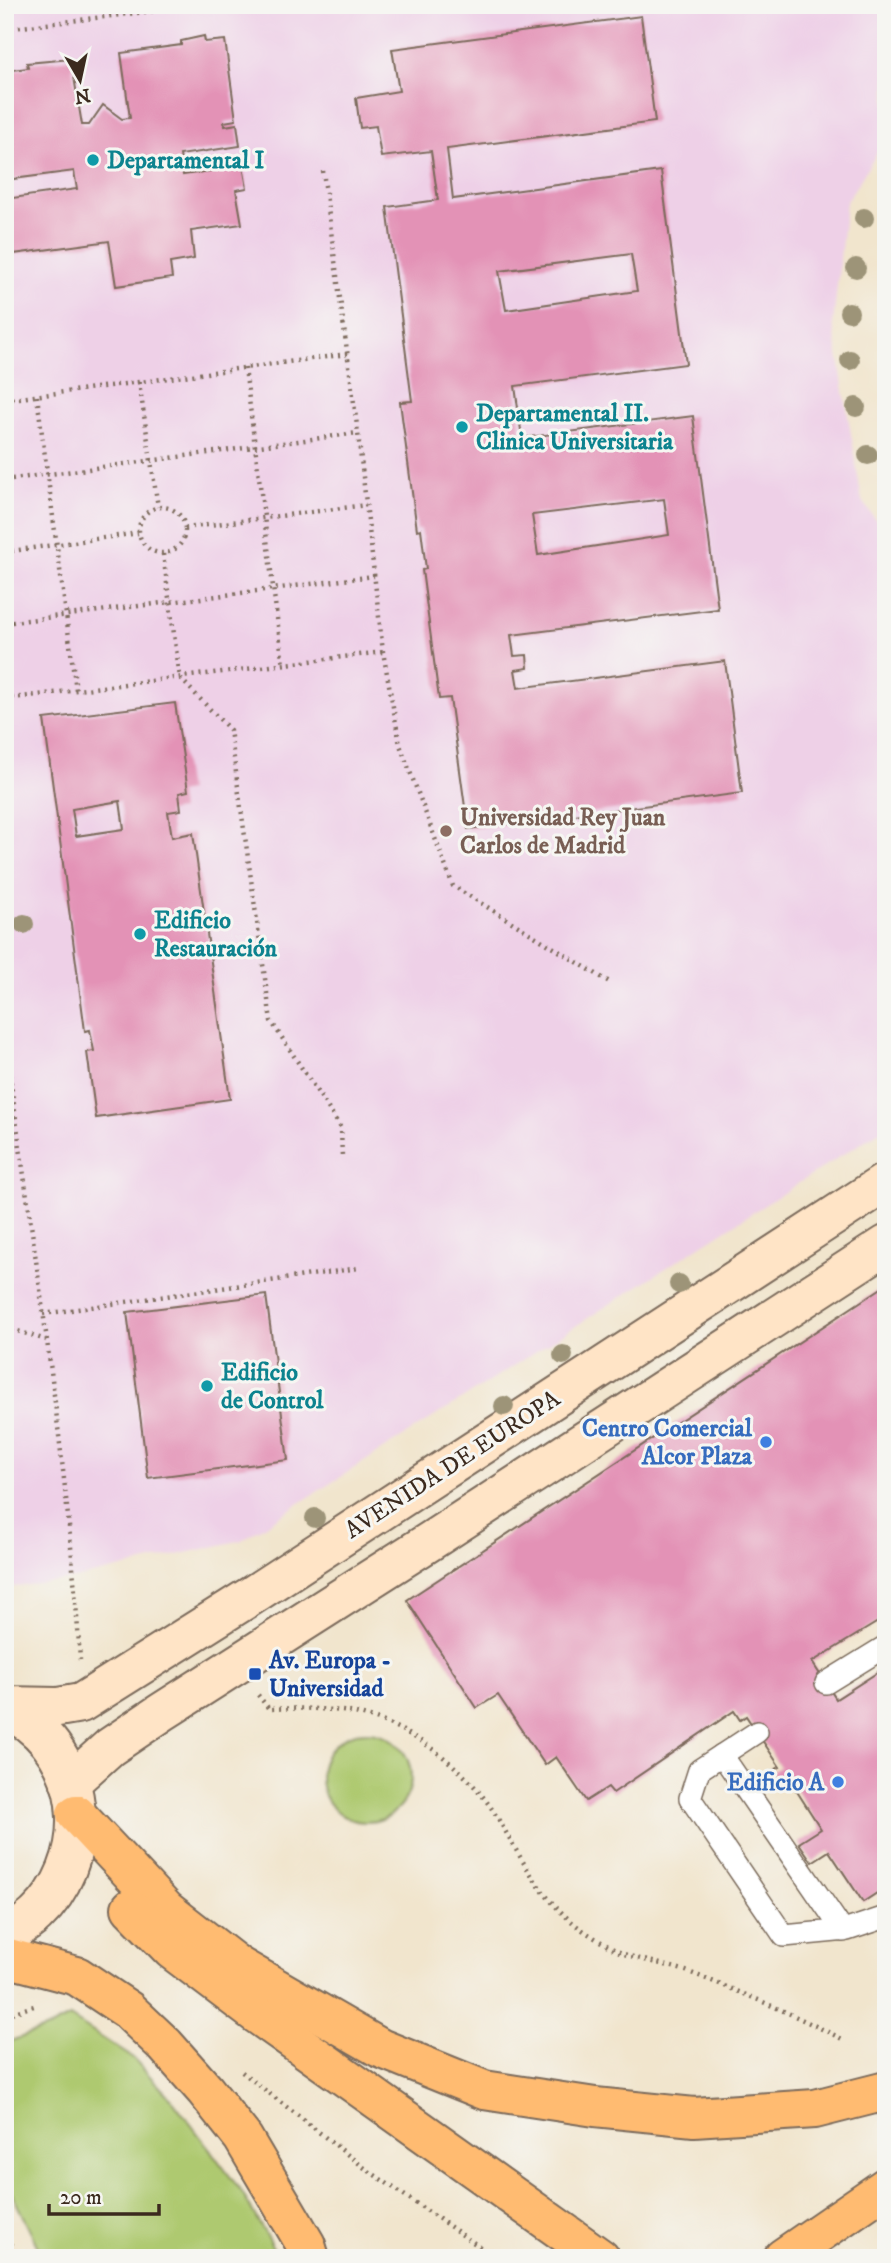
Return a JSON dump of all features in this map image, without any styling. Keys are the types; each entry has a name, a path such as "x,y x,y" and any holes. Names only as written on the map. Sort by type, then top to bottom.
{"highway":[{"path":"74,1810 166,1910 238,1966 380,2048 484,2090 595,2108 694,2117 815,2109 886,2091"},
{"path":"74,1810 92,1862 109,1885 172,1950 258,2015 600,2258"},
{"path":"5,1957 77,1976 128,2010 165,2045 243,2138 306,2245 310,2258"},
{"path":"783,2258 886,2187"}],"street":[{"name":"AVENIDA DE EUROPA","path":"5,1708 58,1707 81,1703 251,1596 886,1182"},
{"path":"74,1810 110,1747 886,1245"},
{"path":"5,1708 29,1724 54,1751 74,1810 70,1863 59,1886 36,1915 5,1936"}],"lane":[{"path":"826,1683 886,1646"},
{"path":"757,1731 699,1770 690,1798 784,1936 844,1931 886,1917"},
{"path":"722,1755 844,1931"}],"path":[{"path":"5,29 202,5"},
{"path":"323,171 358,433 383,652 400,745 453,886 611,983"},
{"path":"5,400 348,354"},
{"path":"245,368 283,665"},
{"path":"139,382 158,507"},
{"path":"37,396 76,690"},
{"path":"5,480 358,433"},
{"path":"185,528 366,505"},
{"path":"158,507 173,509 185,528 182,543 163,554 149,550 140,540 138,533 141,519 151,509 158,507"},
{"path":"5,552 138,533"},
{"path":"163,554 180,678 230,730 271,1021 341,1128 342,1157"},
{"path":"5,623 374,576"},
{"path":"5,699 383,652"},
{"path":"5,1040 43,1314 75,1579 81,1703"},
{"path":"43,1314 359,1268"},
{"path":"5,1327 46,1340"},
{"path":"252,1689 269,1709 306,1708 351,1712 395,1727 439,1754 474,1785 496,1815 540,1890 558,1910 586,1932 622,1953 720,1984 785,2010 842,2039"},
{"path":"366,2169 496,2258"},
{"path":"5,2231 17,2258"}],"shaded area":[{"name":"Universidad Rey Juan Carlos de Madrid","path":"5,5 886,5 886,139 846,202 833,324 862,501 886,534 886,1127 242,1540 75,1579 5,1588"}],"green space":[{"path":"366,1732 391,1740 403,1752 411,1777 403,1802 391,1814 366,1822 341,1814 329,1802 321,1777 329,1752 341,1740"},
{"path":"70,2017 133,2058 174,2102 241,2191 279,2258 43,2258 5,2179 5,2043"}],"building":[{"name":"Departamental II. Clinica Universitaria","path":"641,16 655,122 447,149 453,199 661,171 686,364 515,386 522,438 693,416 718,609 511,635 514,656 527,655 528,668 515,670 518,688 725,661 742,793 468,829 450,698 439,699 422,570 426,569 421,529 417,530 400,402 412,401 387,207 438,200 431,151 381,157 376,126 360,128 356,98 399,91 392,49","holes":["631,254 637,291 506,310 499,271","664,499 669,535 538,555 532,515"]},
{"name":"Departamental I","path":"204,36 205,42 225,40 236,120 224,122 225,126 237,124 240,146 180,155 183,175 243,166 247,188 236,190 242,224 191,231 194,259 170,263 172,278 116,286 109,241 6,255 5,199 77,189 74,171 5,180 5,71 28,68 27,63 71,59 82,125 89,125 103,105 122,119 130,118 121,53 181,45 181,41"},
{"name":"Edificio Restauración","path":"175,703 188,791 179,793 181,810 168,812 172,837 193,833 230,1099 96,1118 87,1052 94,1051 90,1030 85,1031 44,719","holes":["120,801 124,829 76,836 72,809"]},
{"name":"Centro Comercial Alcor Plaza","path":"886,1285 886,1617 812,1662 836,1699 886,1667 886,1887 863,1902 829,1851 812,1862 799,1843 821,1829 789,1779 781,1784 772,1771 780,1767 746,1716 740,1720 734,1711 613,1793 608,1787 586,1801 556,1757 545,1765 498,1695 477,1708 407,1600"},
{"name":"Edificio de Control","path":"266,1295 288,1460 148,1478 127,1312"}],"place":[{"name":"Departamental I","path":"93,160"},
{"name":"Departamental II. Clinica Universitaria","path":"462,427"},
{"name":"Universidad Rey Juan Carlos de Madrid","path":"446,831"},
{"name":"Edificio Restauración","path":"140,934"},
{"name":"Edificio de Control","path":"207,1386"},
{"name":"Centro Comercial Alcor Plaza","path":"766,1442"},
{"name":"Av. Europa - Universidad","path":"255,1674"},
{"name":"Edificio A","path":"838,1782"}]}
